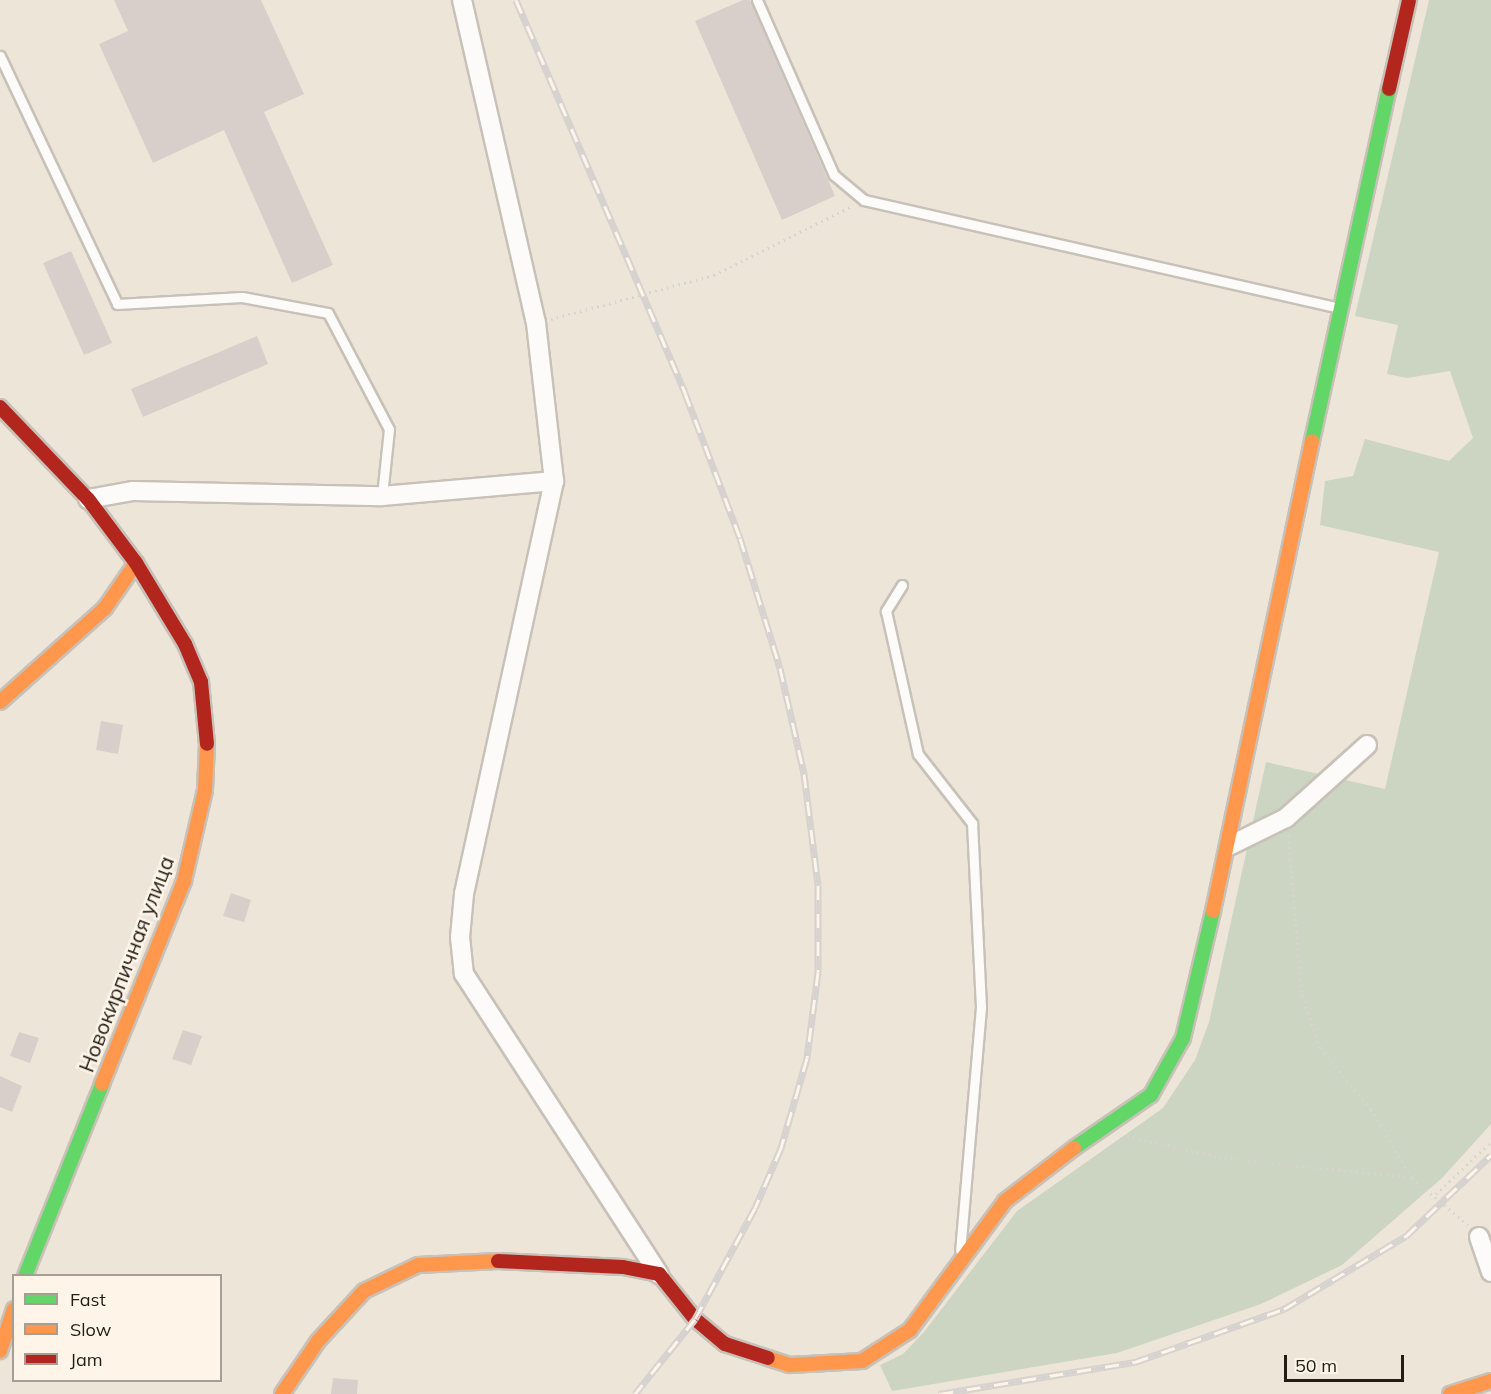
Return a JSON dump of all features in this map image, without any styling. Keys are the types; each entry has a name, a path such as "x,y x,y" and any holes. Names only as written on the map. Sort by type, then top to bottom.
{"street":[{"path":"462,0 536,323 554,481 464,894 460,937 464,974 659,1274 695,1319 725,1344 790,1365 862,1361 910,1330 959,1258 1005,1201 1098,1129 1151,1095 1183,1038 1229,846 1339,307 1409,0"},
{"name":"Новокирпичная улица","path":"0,407 88,499 136,563 185,644 201,682 208,731 205,790 184,881 25,1274"},
{"path":"88,499 133,491 382,496 554,481"},
{"path":"0,702 105,608 136,563"},
{"path":"1229,846 1286,818 1367,745"},
{"path":"1479,1237 1491,1272"},
{"path":"282,1394 318,1341 364,1291 418,1265 479,1260 623,1267 659,1274"},
{"path":"0,1351 12,1315"},
{"path":"1450,1394 1491,1381"}],"lane":[{"path":"758,0 834,175 864,200 1339,307"},
{"path":"0,56 117,304 242,297 328,314 389,429 382,496"},
{"path":"902,585 886,610 918,754 972,823 981,1007 959,1258"}],"path":[{"path":"536,323 714,275 864,200"},
{"path":"1286,818 1302,995 1320,1048 1371,1108 1412,1178 1436,1195 1479,1237"},
{"path":"1098,1129 1219,1157 1412,1178"},
{"path":"1436,1195 1491,1142"}],"green space":[{"path":"1429,0 1491,0 1491,1124 1442,1178 1342,1265 1261,1304 1117,1353 892,1391 880,1365 903,1354 924,1332 1017,1211 1163,1108 1195,1060 1209,1022 1266,762 1385,789 1439,552 1320,525 1325,481 1353,476 1365,439 1449,461 1473,438 1450,371 1407,378 1387,374 1398,325 1355,316"}],"building":[{"path":"114,0 261,0 304,94 264,112 333,265 292,283 224,130 153,163 99,44 128,31"},
{"path":"743,0 750,0 835,196 782,220 695,21"},
{"path":"71,251 112,343 84,355 43,263"},
{"path":"257,336 268,364 143,417 131,389"},
{"path":"101,721 123,725 118,754 96,750"},
{"path":"231,893 251,900 244,922 223,916"},
{"path":"183,1030 202,1036 191,1065 172,1059"},
{"path":"19,1032 39,1038 30,1063 10,1056"},
{"path":"0,1076 22,1086 12,1112 0,1107"},
{"path":"333,1378 358,1380 357,1394 331,1394"}],"railway":[{"path":"516,0 685,393 740,538 780,668 804,774 818,885 818,972 807,1058 781,1148 755,1208 695,1319 635,1394"},
{"path":"939,1394 1135,1362 1284,1309 1406,1236 1491,1155"}],"traffic: fast":[{"path":"1312,441 1389,89"},
{"path":"1074,1148 1151,1095 1183,1038 1213,911"},
{"path":"26,1274 102,1084"}],"traffic: slow":[{"path":"1213,911 1312,441"},
{"path":"0,702 105,608 136,563"},
{"path":"102,1084 184,881 205,790 207,744"},
{"path":"768,1358 790,1365 862,1361 910,1330 1005,1201 1074,1148"},
{"path":"282,1394 318,1341 364,1291 418,1265 498,1261"},
{"path":"0,1351 12,1315"},
{"path":"1450,1394 1491,1381"}],"traffic: jam":[{"path":"1389,89 1409,0"},
{"path":"0,407 88,499 136,563 185,644 201,682 207,744"},
{"path":"498,1261 623,1267 659,1274 695,1319 725,1344 768,1358"}]}
